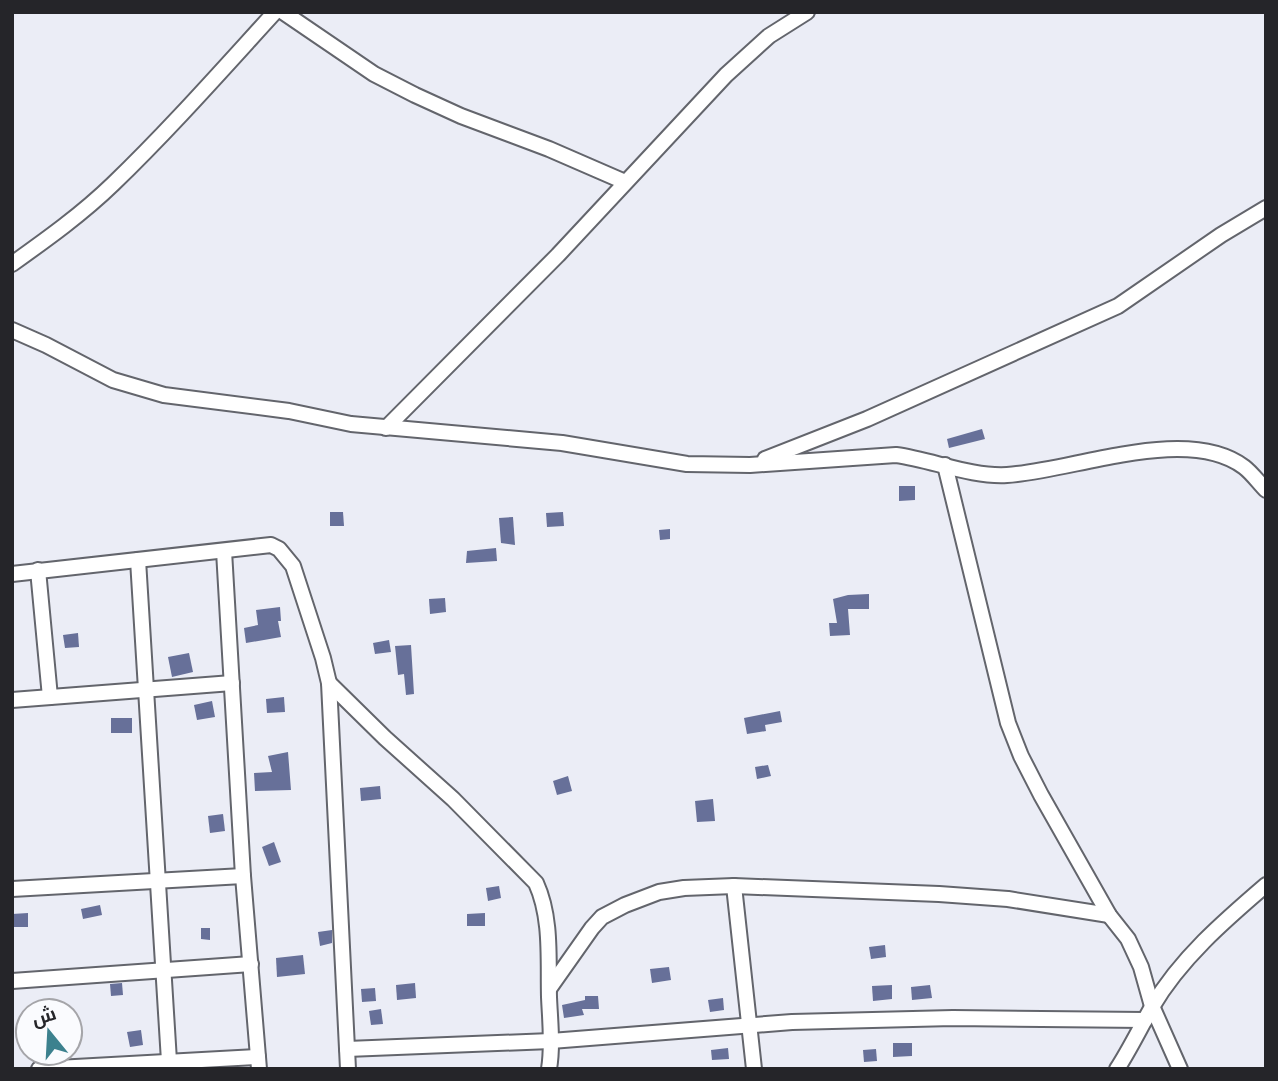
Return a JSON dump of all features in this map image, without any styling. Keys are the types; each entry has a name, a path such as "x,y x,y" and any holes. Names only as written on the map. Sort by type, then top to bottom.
{"street":[{"path":"12,264 58,231 111,186 275,12"},
{"path":"284,12 374,74 415,95 625,183"},
{"path":"386,428 558,255 726,75 769,36 807,12"},
{"path":"750,465 867,419 1118,306 1221,234 1266,208"},
{"path":"12,330 113,380 164,395 278,410 351,424 562,443 687,464 750,465 896,455 974,472 1004,475 1039,472 1125,454 1190,449 1227,457 1245,467 1266,491"},
{"path":"945,465 1008,723 1021,756 1109,915 1128,939 1141,967 1152,1006 1180,1069"},
{"path":"12,574 271,545 279,549 293,566 323,658 328,683 348,1069"},
{"path":"39,1069 169,1061 258,1063 243,876 224,551"},
{"path":"138,560 169,1061"},
{"path":"38,570 50,697"},
{"path":"12,700 232,683"},
{"path":"328,683 453,799 536,883 543,898 547,920 551,1041 549,1069"},
{"path":"12,889 243,876"},
{"path":"1118,1069 1152,1006 1192,954 1266,885"},
{"path":"549,989 602,917 659,892 734,886 842,889 1008,899 1109,915"},
{"path":"734,886 754,1069"},
{"path":"12,981 251,964"},
{"path":"347,1049 551,1041 792,1022 953,1018 1145,1020"}],"building":[{"path":"982,429 985,439 949,448 947,439"},
{"path":"899,486 915,486 915,500 899,501"},
{"path":"330,512 343,512 344,526 330,526"},
{"path":"563,512 564,526 547,527 546,513"},
{"path":"513,517 515,545 501,543 499,518"},
{"path":"670,529 670,539 660,540 659,530"},
{"path":"496,548 497,561 466,563 467,551"},
{"path":"869,594 869,609 848,609 850,635 830,636 829,623 837,623 833,599"},
{"path":"445,598 446,612 430,614 429,599"},
{"path":"280,607 281,621 278,621 281,637 246,643 244,628 258,625 256,610"},
{"path":"78,633 79,647 65,648 63,635"},
{"path":"389,640 391,652 375,654 373,643"},
{"path":"411,645 414,694 406,695 404,674 398,675 395,646"},
{"path":"189,653 193,672 172,677 168,657"},
{"path":"284,697 285,712 267,713 266,699"},
{"path":"212,701 215,717 197,720 194,705"},
{"path":"780,711 782,722 765,725 766,731 747,734 744,718"},
{"path":"111,718 132,718 132,733 111,733"},
{"path":"288,752 291,790 255,791 254,773 272,772 268,756"},
{"path":"768,765 771,776 757,779 755,767"},
{"path":"568,776 572,791 557,795 553,781"},
{"path":"380,786 381,799 361,801 360,788"},
{"path":"713,799 715,821 697,822 695,801"},
{"path":"223,814 225,831 210,833 208,816"},
{"path":"274,842 281,862 269,866 262,847"},
{"path":"499,886 501,898 488,901 486,888"},
{"path":"100,905 102,915 83,919 81,909"},
{"path":"28,913 28,927 12,927 12,914"},
{"path":"485,913 485,926 467,926 467,914"},
{"path":"201,928 210,928 210,940 201,939"},
{"path":"332,930 332,943 320,946 318,932"},
{"path":"885,945 886,957 871,959 869,947"},
{"path":"303,955 305,974 277,977 276,958"},
{"path":"669,967 671,980 652,983 650,969"},
{"path":"122,983 123,995 111,996 110,984"},
{"path":"415,983 416,998 397,1000 396,985"},
{"path":"892,985 892,999 873,1001 872,986"},
{"path":"930,985 932,998 912,1000 911,987"},
{"path":"375,988 376,1001 362,1002 361,989"},
{"path":"585,996 598,996 599,1009 582,1009 584,1015 564,1018 562,1005 585,1000"},
{"path":"723,998 724,1010 710,1012 708,1000"},
{"path":"381,1009 383,1024 371,1025 369,1011"},
{"path":"141,1030 143,1045 130,1047 127,1032"},
{"path":"893,1043 912,1043 912,1056 893,1057"},
{"path":"728,1048 729,1059 712,1060 711,1050"},
{"path":"876,1049 877,1061 864,1062 863,1050"}]}
